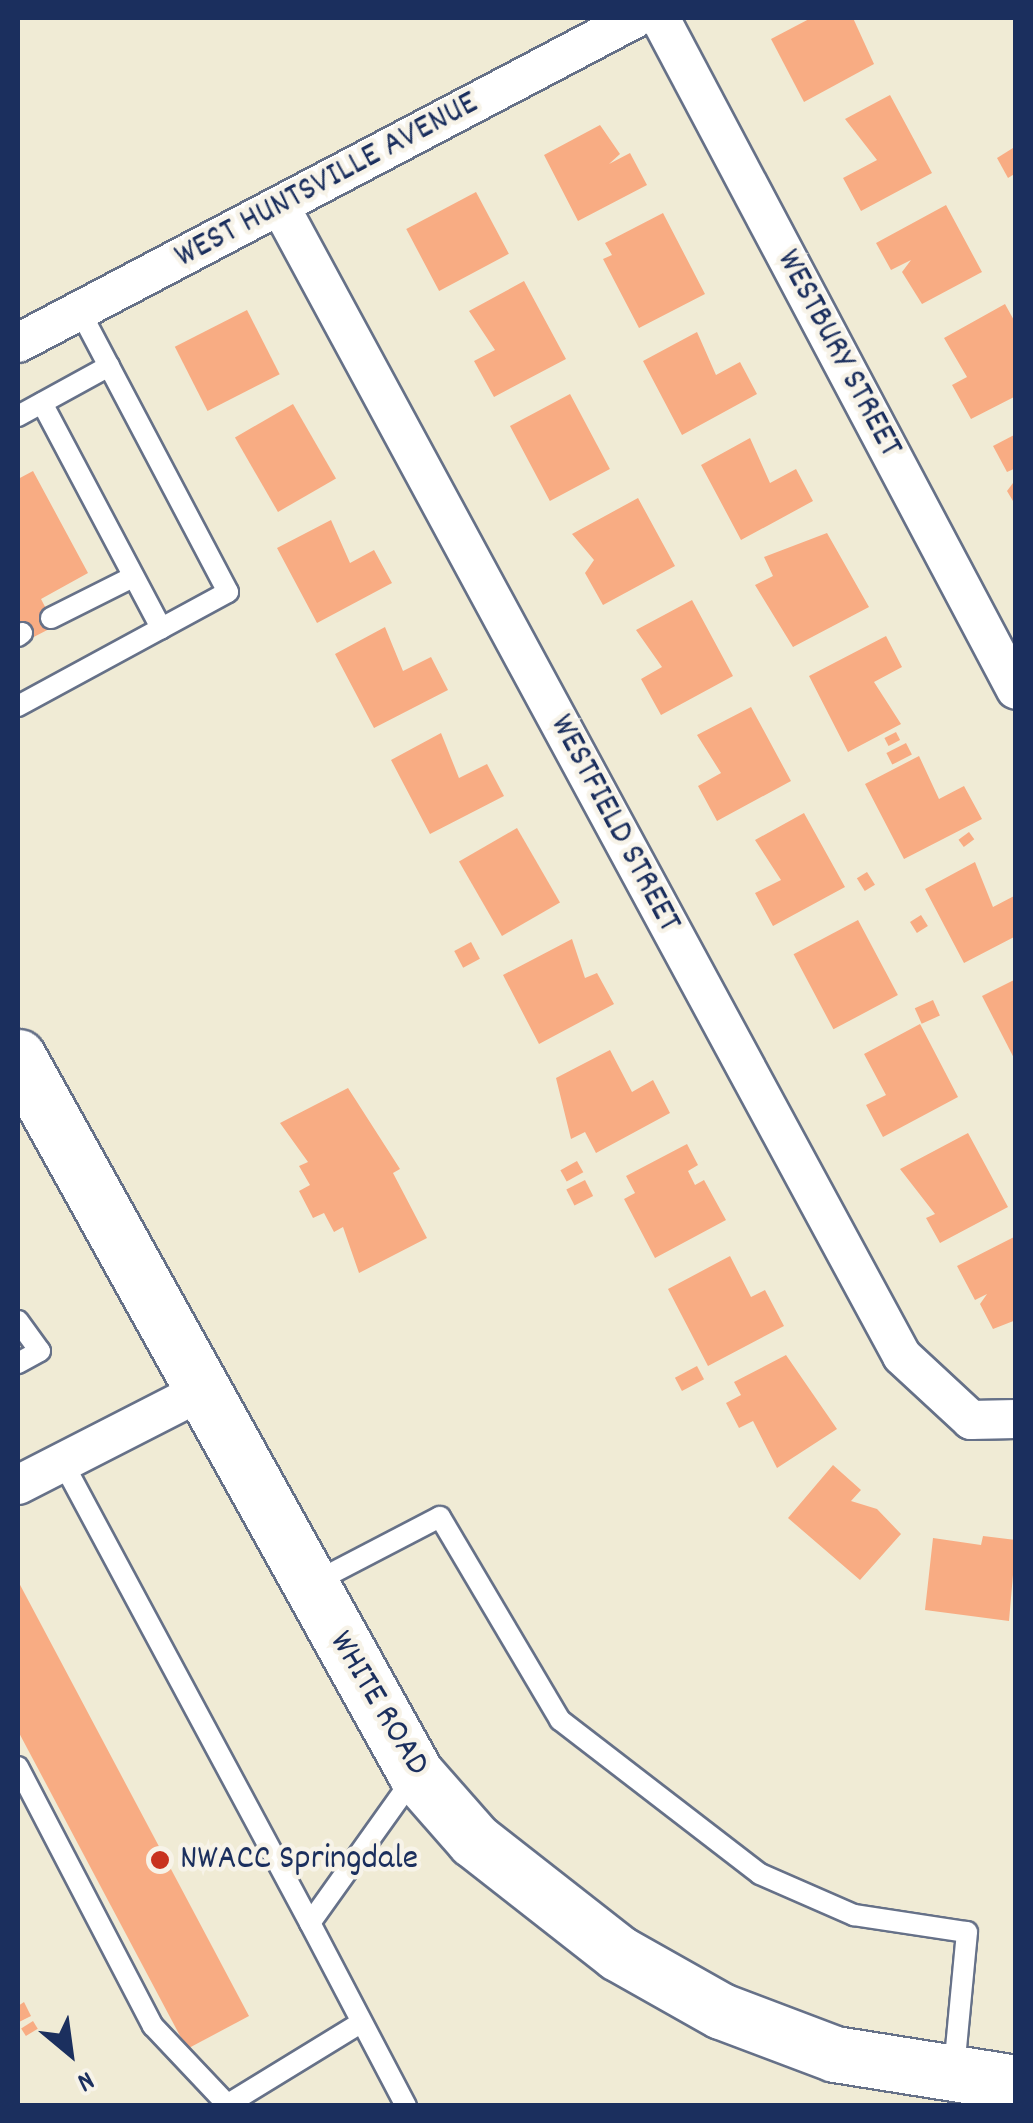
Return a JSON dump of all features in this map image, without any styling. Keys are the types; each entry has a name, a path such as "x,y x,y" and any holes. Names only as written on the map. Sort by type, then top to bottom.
{"main road":[{"name":"WHITE ROAD","path":"18,1057 198,1392 416,1774 524,1881 618,1953 704,2001 835,2054 953,2090 1016,2083"}],"street":[{"name":"WEST HUNTSVILLE AVENUE","path":"18,343 636,18"},
{"name":"WESTBURY STREET","path":"660,18 1016,690"},
{"name":"WESTFIELD STREET","path":"281,208 902,1356 971,1420 1016,1419"},
{"path":"19,1480 198,1392"}],"lane":[{"path":"18,706 228,592 80,311"},
{"path":"18,416 109,366"},
{"path":"42,403 161,628"},
{"path":"51,618 133,577"},
{"path":"18,1320 40,1351 18,1363"},
{"path":"62,1462 406,2106"},
{"path":"308,1585 440,1517 560,1720 760,1874 854,1915 967,1932 953,2090"},
{"path":"18,1767 153,2026 224,2103 359,2024"},
{"path":"310,1922 416,1774"}],"building":[{"path":"811,18 853,18 874,64 804,102 771,39"},
{"path":"890,95 932,173 861,211 843,178 877,160 845,119"},
{"path":"600,125 620,154 609,164 630,153 647,185 578,221 544,155"},
{"path":"1013,148 1016,173 1008,178 997,158"},
{"path":"476,192 509,254 439,291 406,229"},
{"path":"946,205 982,272 922,304 902,272 911,260 891,270 876,243"},
{"path":"663,213 705,294 639,328 603,259 612,255 605,243"},
{"path":"524,281 566,359 494,397 474,361 495,350 469,311"},
{"path":"1005,304 1016,324 1016,396 971,419 952,385 967,377 944,338"},
{"path":"247,310 280,374 208,411 175,347"},
{"path":"697,332 716,375 740,362 757,394 682,435 643,361"},
{"path":"570,394 610,469 550,501 510,426"},
{"path":"293,404 336,478 278,512 235,438"},
{"path":"1016,434 1016,468 1007,472 993,446"},
{"path":"750,438 770,483 796,469 813,501 741,540 701,465"},
{"path":"33,471 88,573 41,599 55,626 26,641 18,625 18,479"},
{"path":"1016,479 1016,506 1007,491"},
{"path":"638,498 675,566 603,605 585,573 594,560 572,534"},
{"path":"331,520 350,563 374,550 392,583 317,623 277,548"},
{"path":"827,533 869,607 793,647 755,585 773,576 764,557"},
{"path":"692,600 733,676 661,715 641,679 662,667 636,630"},
{"path":"385,627 403,671 431,657 448,690 374,728 335,654"},
{"path":"886,636 902,667 874,682 901,724 848,752 809,676"},
{"path":"751,707 791,781 717,821 698,786 721,773 697,735"},
{"path":"896,732 900,740 889,746 884,738"},
{"path":"441,733 459,778 487,764 504,796 430,834 391,760"},
{"path":"906,743 912,755 892,765 886,753"},
{"path":"919,756 939,799 964,786 982,819 904,859 865,784"},
{"path":"804,813 845,887 773,926 755,893 781,880 755,840"},
{"path":"517,828 560,902 502,936 459,862"},
{"path":"969,832 974,839 964,847 958,840"},
{"path":"975,862 993,907 1016,895 1016,936 964,963 925,889"},
{"path":"867,872 875,885 865,891 857,878"},
{"path":"921,915 928,926 917,933 910,922"},
{"path":"858,920 898,995 833,1029 794,954"},
{"path":"572,939 585,978 597,973 614,1004 539,1044 503,975"},
{"path":"471,942 480,959 463,968 454,951"},
{"path":"1016,979 1016,1062 982,996"},
{"path":"933,1000 940,1016 922,1024 915,1008"},
{"path":"920,1024 958,1097 883,1137 866,1105 886,1095 864,1054"},
{"path":"610,1050 632,1092 653,1080 670,1113 596,1153 585,1132 571,1139 556,1078"},
{"path":"348,1088 400,1169 393,1173 427,1238 359,1273 343,1227 334,1232 324,1213 313,1218 299,1191 310,1185 299,1166 308,1162 280,1123"},
{"path":"968,1133 1008,1207 940,1243 926,1218 935,1214 900,1169"},
{"path":"687,1144 698,1165 688,1171 695,1185 704,1180 726,1220 655,1258 624,1199 635,1193 626,1176"},
{"path":"577,1161 583,1172 567,1182 560,1170"},
{"path":"585,1180 593,1196 574,1206 566,1190"},
{"path":"1016,1236 1016,1320 993,1329 980,1304 987,1294 975,1300 957,1266"},
{"path":"730,1256 751,1297 765,1290 784,1326 708,1366 668,1289"},
{"path":"786,1355 837,1429 777,1468 753,1421 739,1428 726,1403 741,1395 734,1382"},
{"path":"697,1366 704,1379 682,1391 675,1378"},
{"path":"833,1465 861,1490 851,1501 877,1509 901,1534 860,1580 788,1518"},
{"path":"983,1536 1016,1540 1009,1621 925,1610 933,1538 981,1545"},
{"path":"18,1581 249,2016 187,2049 18,1731"},
{"path":"24,2002 31,2016 19,2022 18,2006"},
{"path":"33,2021 38,2029 26,2036 21,2028"}],"place":[{"name":"NWACC Springdale","path":"160,1860"}]}
